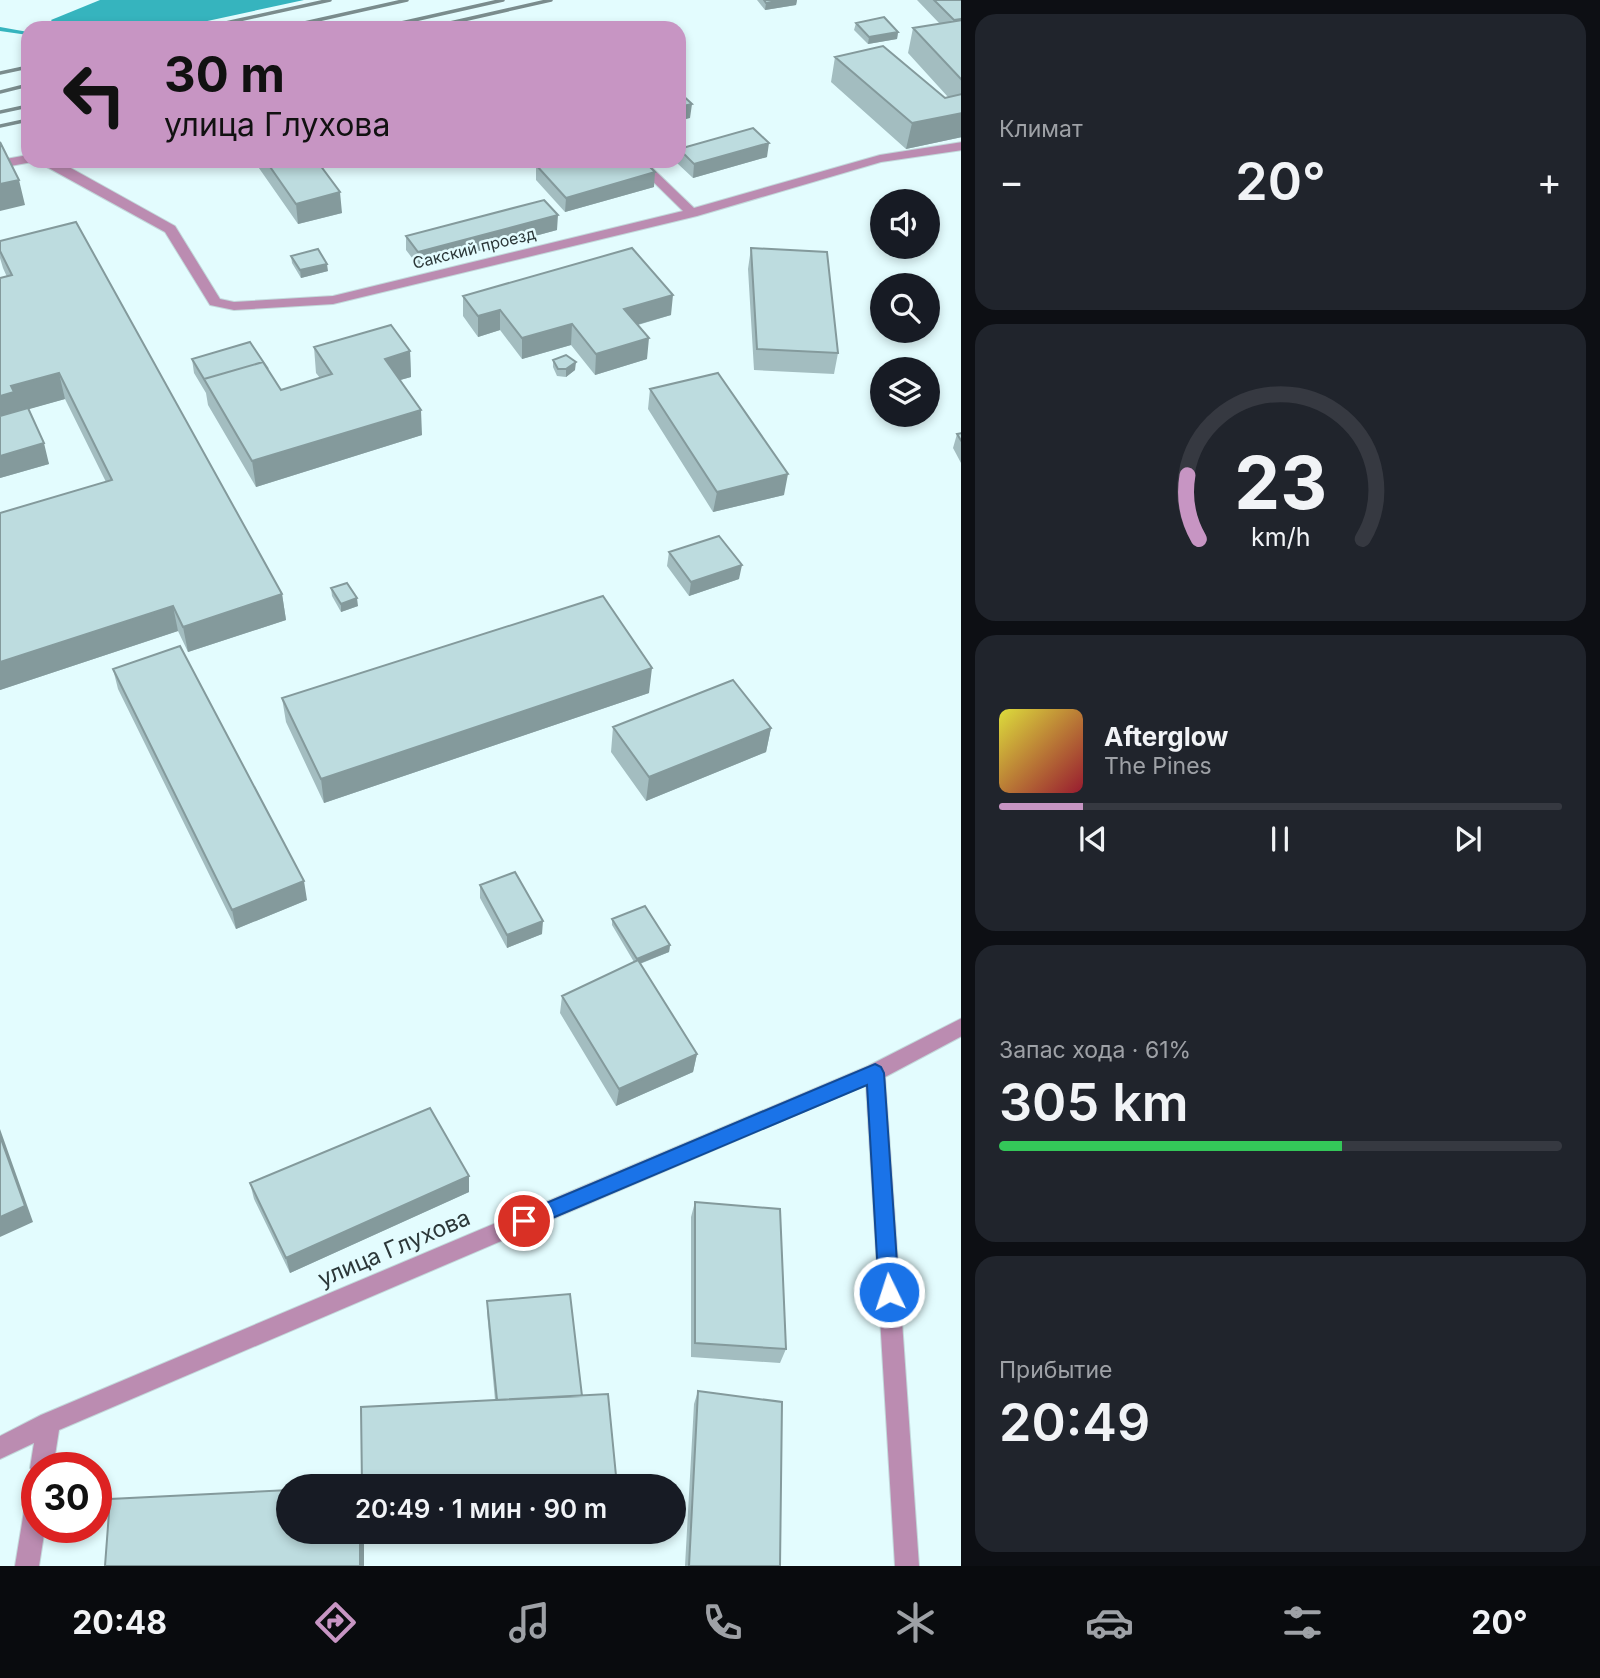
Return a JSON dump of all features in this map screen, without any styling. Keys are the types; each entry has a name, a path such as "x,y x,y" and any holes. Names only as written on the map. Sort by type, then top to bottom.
{"street":[{"name":"Сакский проезд","path":"61,168 170,229 215,302 234,306 333,300 692,213 880,159 961,146"},
{"path":"0,164 21,160"},
{"path":"645,168 692,213"},
{"name":"улица Глухова","path":"0,1448 49,1423 875,1073 961,1026"},
{"path":"875,1073 907,1566"},
{"path":"44,1452 49,1423"},
{"path":"27,1566 31,1543"}],"water":[{"path":"100,0 304,0 207,21 51,20"}],"building":[{"path":"934,0 961,0 961,19 954,20"},
{"path":"884,17 898,32 869,37 856,23"},
{"path":"961,20 961,79 913,28"},
{"path":"883,46 945,98 961,94 961,113 912,123 835,57"},
{"path":"753,128 769,143 694,164 686,156 686,147"},
{"path":"0,142 19,180 0,184"},
{"path":"271,168 322,168 340,192 296,204"},
{"path":"539,168 651,168 655,172 566,198"},
{"path":"544,200 558,215 418,252 406,236"},
{"path":"76,222 282,594 183,627 173,606 0,662 0,513 112,480 59,373 11,386 14,392 0,396 0,278 12,275 0,251 0,241"},
{"path":"632,248 673,295 624,309 649,338 596,354 572,324 522,338 500,310 478,316 463,296"},
{"path":"751,248 827,252 838,353 757,349"},
{"path":"318,249 327,264 300,270 291,256"},
{"path":"391,325 410,351 385,359 421,410 252,461 204,379 263,362 281,390 332,374 314,347"},
{"path":"250,342 268,369 263,362 204,379 192,359"},
{"path":"566,355 576,362 566,369 558,369 553,360"},
{"path":"718,373 788,474 717,492 650,389"},
{"path":"28,408 44,443 0,456 0,416"},
{"path":"719,536 742,565 691,582 669,552"},
{"path":"347,583 357,598 341,604 331,588"},
{"path":"603,596 652,668 321,779 282,698"},
{"path":"180,646 304,881 232,910 113,669"},
{"path":"733,680 771,728 649,777 613,727"},
{"path":"515,872 543,921 507,935 480,885"},
{"path":"645,906 670,945 637,959 612,919"},
{"path":"638,960 697,1054 619,1089 562,996"},
{"path":"430,1108 469,1176 286,1258 250,1183"},
{"path":"0,1136 25,1206 0,1217"},
{"path":"695,1202 780,1209 786,1349 695,1343"},
{"path":"570,1294 582,1396 497,1400 487,1301"},
{"path":"698,1391 782,1402 780,1566 689,1566"},
{"path":"608,1394 616,1474 362,1474 361,1407"},
{"path":"276,1491 276,1544 360,1544 360,1566 105,1566 107,1543 112,1543 112,1499"}],"waterway":[{"path":"0,29 21,33"}],"railway":[{"path":"235,21 330,0"},
{"path":"313,21 407,0"},
{"path":"410,21 503,0"},
{"path":"459,21 551,0"},
{"path":"0,73 21,68"},
{"path":"0,92 21,87"},
{"path":"0,112 21,108"},
{"path":"0,126 21,122"}],"route":[{"path":"524,1221 875,1073 889,1292"}]}
